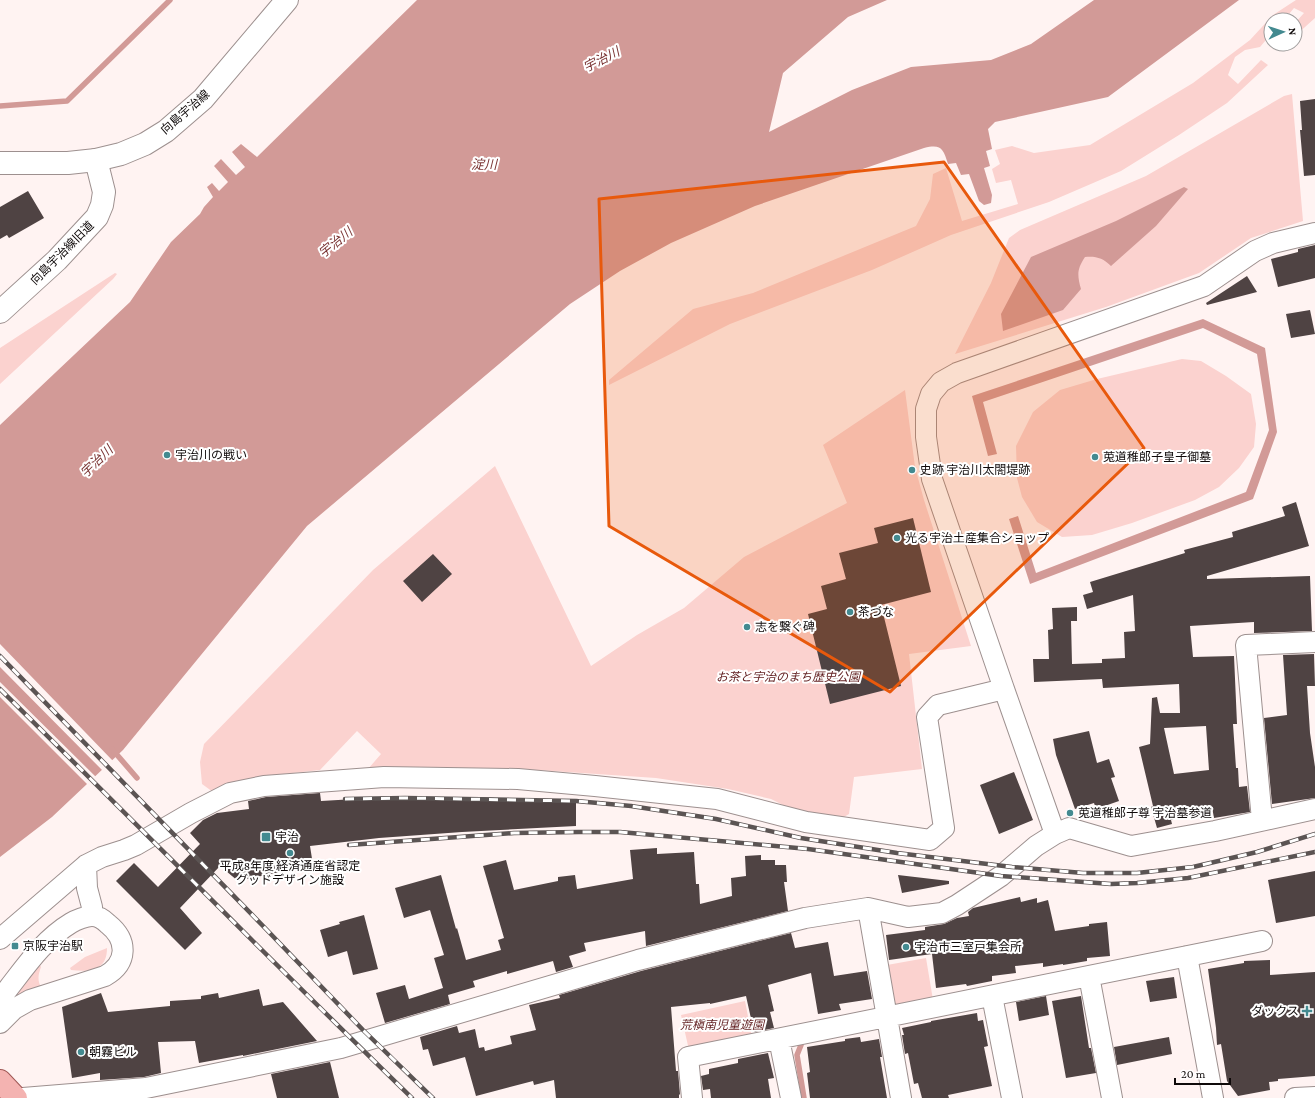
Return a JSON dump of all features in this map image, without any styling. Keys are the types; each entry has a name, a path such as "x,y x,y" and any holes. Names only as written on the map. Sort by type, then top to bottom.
{"main road":[{"name":"向島宇治線","path":"0,163 68,163 96,160 121,154 145,144 166,131 203,99 287,0"},
{"name":"向島宇治線旧道","path":"0,312 57,260 97,217 102,205 104,192 96,160"},
{"path":"0,1081 16,1098"}],"street":[{"path":"267,23 271,0"},
{"path":"1055,834 932,479 926,437 926,409 931,394 941,382 957,373 1204,286 1261,248 1273,242 1315,233"},
{"path":"1262,820 1246,645 1315,642"},
{"path":"0,939 86,865 102,857 136,845 191,813 230,793 264,786 384,777 518,780 595,786 717,799 806,822 930,840 944,828 927,717 938,705 1004,689"},
{"path":"23,1098 141,1093 341,1048 638,960 805,918 868,908 908,917 942,913 1001,876 1036,846 1055,834 1069,828 1131,846 1170,840 1315,809"},
{"path":"86,865 86,888 92,907 91,916"},
{"path":"868,908 901,1098"},
{"path":"0,999 30,960 51,938 72,923 91,916 99,918 113,928 121,940 123,953 112,972 105,976 30,1000 14,1009 0,1023"},
{"path":"692,1098 688,1057 1262,941"},
{"path":"1187,956 1213,1098"},
{"path":"1089,976 1112,1098"},
{"path":"992,996 1012,1098"},
{"path":"779,1039 791,1098"},
{"path":"1295,1098 1315,1097"}],"highlighted area":[{"path":"944,162 1144,448 890,692 609,526 599,199"}],"green space":[{"path":"1296,0 1315,0 1315,18 1303,29 1303,12 1294,8 1291,12 1278,12"},
{"path":"1263,26 1263,43 1260,47 1245,50 1235,57 1228,75 1238,84 1261,60 1268,65 1227,103 1121,171 1049,202 951,235 872,270 730,324 609,385 609,380 693,309 753,293 916,226 930,199 933,174 946,168 962,221 1018,204 1011,180 996,183 992,169 1000,164 995,150 1012,146 1034,153 1090,145 1193,83 1250,40"},
{"path":"1292,94 1303,221 1251,238 1199,273 1106,307 955,354 991,283 1009,238 1020,230 1146,176 1284,96"},
{"path":"115,273 117,274 113,279 0,384 0,348"},
{"path":"1182,359 1201,361 1226,376 1251,394 1256,424 1254,447 1239,468 1219,487 1195,500 1132,523 1092,535 1062,537 1037,522 1022,497 1017,478 1016,446 1033,412 1060,390 1097,379"},
{"name":"お茶と宇治のまち歴史公園","path":"905,390 915,467 924,500 971,646 909,654 922,769 854,777 849,814 844,817 807,817 771,799 728,789 656,778 537,770 368,769 381,754 357,731 320,770 266,776 213,792 202,784 200,762 204,744 373,570 495,466 591,666 637,635 684,608 744,557 847,503 823,445"},
{"path":"107,948 106,956 101,966 85,971 71,970 70,968 85,957"},
{"path":"926,958 933,1000 898,1006 891,1000 887,965"},
{"path":"38,962 41,967 38,978 42,989 0,1012"},
{"name":"荒槇南児童遊園","path":"745,1001 752,1037 689,1050 681,1015"}],"water":[{"name":"淀川","path":"417,0 887,0 848,17 783,73 769,132 852,90 911,67 991,60 1031,44 1094,0 1239,0 1108,97 995,122 988,129 992,149 986,151 990,166 984,168 992,195 991,203 984,205 979,201 969,174 961,175 956,163 948,164 945,154 940,148 924,148 755,206 671,243 620,271 570,304 307,526 123,750 52,817 0,857 0,425 130,302 171,242 200,214 213,197 207,187 212,183 219,191 228,182 214,166 221,159 236,175 245,167 232,152 241,144 257,157"},
{"path":"1184,187 1188,189 1156,226 1111,266 1099,258 1085,257 1078,272 1081,289 1063,310 1003,331 1001,314 1031,257 1116,221"},
{"path":"1203,319 1265,348 1277,432 1253,499 1030,584 1009,519 1018,516 1036,573 1246,492 1269,430 1257,354 1203,328 983,402 997,454 988,456 972,396"}],"pier":[{"path":"0,644 113,761 103,771 0,667"},
{"path":"0,682 96,777 88,785 0,697"}],"building":[{"path":"1315,99 1315,175 1304,176 1300,130 1302,130 1300,101"},
{"path":"28,191 44,218 9,238 7,235 0,239 0,207"},
{"path":"1315,245 1315,278 1278,287 1271,259 1298,252 1298,249"},
{"path":"1247,276 1257,292 1207,305 1206,303"},
{"path":"1310,310 1315,334 1291,338 1286,314"},
{"path":"1296,502 1309,546 1207,576 1207,579 1310,576 1312,631 1254,633 1254,622 1190,626 1193,657 1234,656 1237,724 1233,724 1236,768 1238,768 1239,787 1247,786 1250,812 1214,818 1212,807 1181,810 1183,817 1171,820 1172,824 1157,828 1151,807 1153,806 1139,747 1150,744 1152,698 1157,697 1160,713 1180,713 1179,684 1103,688 1102,679 1034,682 1033,659 1049,659 1048,630 1053,629 1052,608 1077,607 1077,621 1071,621 1072,664 1102,663 1102,659 1125,658 1124,632 1135,631 1133,595 1087,609 1083,595 1093,592 1090,582 1185,553 1184,550 1233,537 1232,532 1285,516 1282,507","holes":["1206,726 1209,770 1174,774 1164,728"]},
{"name":"茶づな","path":"913,518 931,592 881,605 901,686 830,704 808,614 827,609 821,586 846,579 839,553 878,543 874,528"},
{"path":"433,554 452,574 422,602 403,581"},
{"path":"1314,654 1315,686 1307,686 1310,733 1315,767 1315,798 1272,804 1264,718 1287,715 1283,655"},
{"path":"1089,731 1097,763 1109,759 1115,777 1111,778 1119,801 1096,809 1094,803 1075,809 1056,755 1053,739"},
{"path":"1014,772 1033,820 999,834 980,785"},
{"path":"320,793 321,801 389,797 476,797 576,802 576,826 379,838 310,846 313,865 238,881 220,866 180,908 202,933 185,950 116,881 134,863 158,887 200,844 190,833 203,820 217,813 249,809 248,801 266,797"},
{"path":"657,848 657,854 694,852 696,884 699,884 700,904 732,896 731,878 746,876 745,856 761,855 761,860 775,860 775,865 786,865 787,882 784,882 788,911 646,946 645,931 584,943 586,951 569,956 573,967 556,972 553,961 507,974 507,971 473,981 475,987 448,995 450,1004 385,1023 376,993 405,985 409,999 443,988 434,958 444,955 430,910 404,918 395,888 441,875 466,960 501,950 498,940 504,938 483,866 506,860 514,890 558,881 558,877 575,875 577,889 633,879 630,850"},
{"path":"1315,871 1315,916 1276,923 1268,880"},
{"path":"898,875 949,881 949,884 902,893"},
{"path":"1020,897 1021,902 1037,898 1037,903 1048,900 1055,931 1107,922 1110,956 1087,958 1087,961 1063,965 1043,967 1043,963 1015,966 1016,973 992,976 992,981 967,986 966,984 936,988 932,954 889,960 886,935 925,930 925,927 944,924 957,918 969,916 968,912 973,908"},
{"path":"364,915 378,969 353,975 347,951 328,957 320,930 340,924 339,922"},
{"path":"791,933 795,948 828,942 834,976 867,971 872,999 839,1004 841,1010 818,1014 811,973 768,985 774,1011 770,1012 774,1028 754,1032 746,996 710,1004 671,1007 676,1071 678,1071 679,1098 556,1098 554,1080 534,1085 533,1081 476,1096 465,1057 433,1066 428,1049 423,1050 420,1037 457,1026 459,1033 475,1029 479,1048 484,1047 485,1051 512,1044 510,1036 536,1030 529,1005 560,998 559,995 641,971"},
{"path":"1270,960 1270,975 1315,972 1315,1076 1278,1079 1278,1081 1269,1082 1270,1090 1238,1096 1227,1081 1221,1044 1217,1045 1208,969 1244,963 1244,961"},
{"path":"1174,977 1177,998 1150,1002 1146,981"},
{"path":"259,989 263,1006 283,1002 317,1041 199,1063 195,1041 158,1042 161,1073 144,1077 100,1080 100,1073 72,1078 62,1007 101,993 108,1012 170,1006 170,1001 201,999 201,996 218,993 219,998"},
{"path":"1046,996 1049,1015 1019,1021 1016,1002"},
{"path":"1081,996 1089,1048 1091,1048 1096,1073 1066,1078 1052,1001"},
{"path":"977,1013 978,1021 983,1020 988,1046 984,1047 992,1086 948,1095 949,1098 922,1098 918,1083 914,1084 908,1053 905,1054 902,1028"},
{"path":"860,1037 861,1042 879,1039 882,1057 880,1057 887,1098 810,1098 807,1073 810,1072 807,1047"},
{"path":"1169,1037 1172,1054 1117,1065 1114,1047"},
{"path":"768,1053 774,1078 768,1079 771,1098 711,1098 710,1089 703,1090 701,1076 709,1074 709,1069 738,1063 738,1059"},
{"path":"330,1062 339,1098 277,1098 271,1074"}],"waterway":[{"path":"0,106 67,101 170,0"},
{"path":"112,749 137,778"},
{"path":"801,1045 797,1055 804,1098"}],"railway":[{"path":"0,656 363,1030 433,1098"},
{"path":"0,689 412,1098"},
{"path":"345,799 405,798 576,801 631,806 716,819 801,838 897,853 1012,867 1083,873 1137,873 1193,867 1257,852 1315,834"},
{"path":"349,845 514,833 620,832 808,849 1001,876 1111,884 1188,878 1315,852"}],"place":[{"name":"宇治川の戦い","path":"167,455"},
{"name":"莵道稚郎子皇子御墓","path":"1095,457"},
{"name":"史跡 宇治川太閤堤跡","path":"912,470"},
{"name":"光る宇治土産集合ショップ","path":"897,538"},
{"name":"茶づな","path":"850,612"},
{"name":"志を繋ぐ碑","path":"747,627"},
{"name":"莵道稚郎子尊 宇治墓参道","path":"1070,813"},
{"name":"宇治","path":"266,837"},
{"name":"平成8年度 経済通産省認定 グッドデザイン施設","path":"290,853"},
{"name":"京阪宇治駅","path":"15,946"},
{"name":"宇治市三室戸集会所","path":"906,947"},
{"name":"ダックス","path":"1307,1011"},
{"name":"朝霧ビル","path":"81,1052"}],"water label":[{"name":"宇治川","path":"601,59"},
{"name":"宇治川","path":"335,242"},
{"name":"宇治川","path":"96,461"}]}
